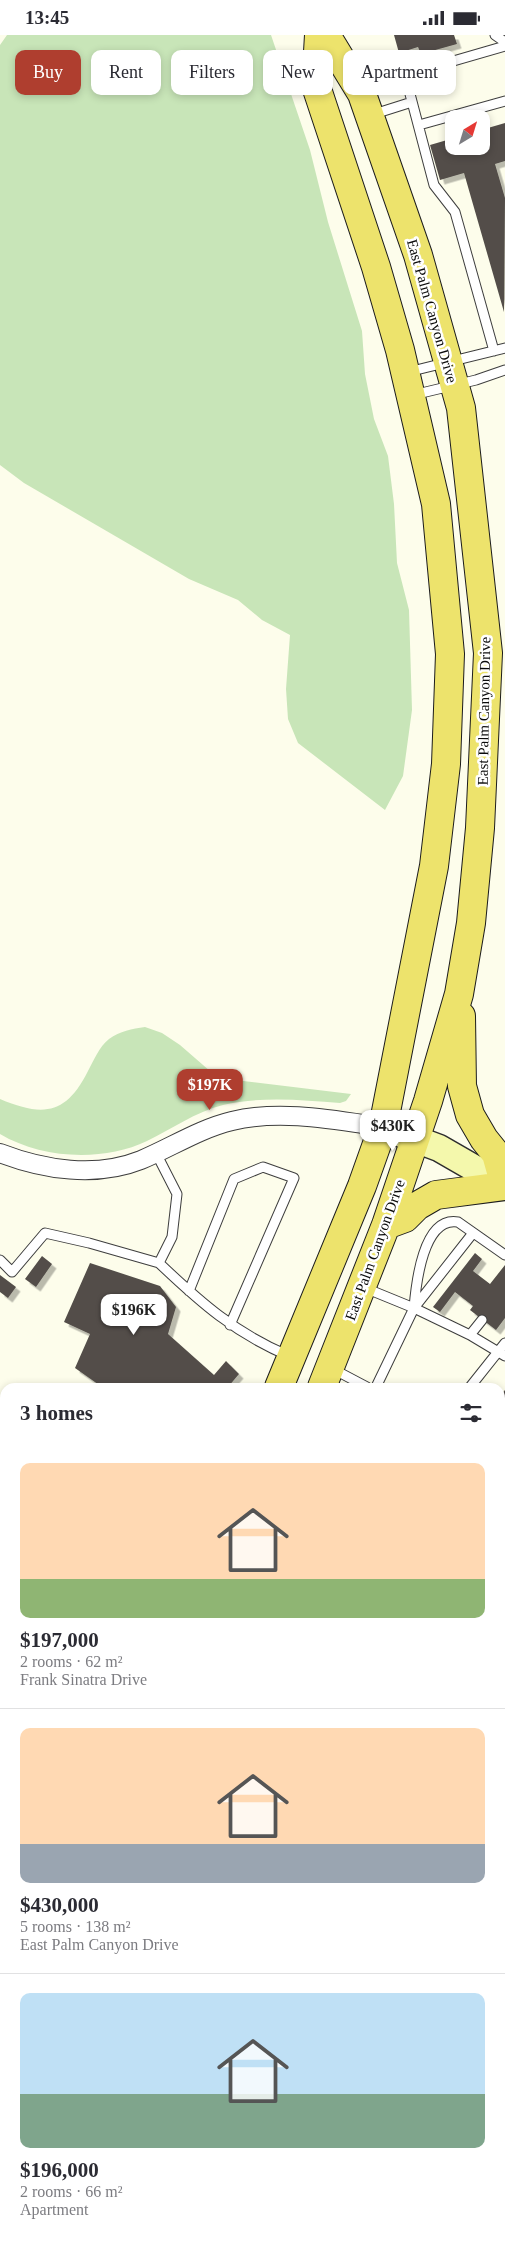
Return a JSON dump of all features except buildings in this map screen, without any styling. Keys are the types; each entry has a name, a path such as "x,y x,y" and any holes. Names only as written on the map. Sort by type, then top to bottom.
{"main road":[{"path":"281,1383 383,1127 434,866 446,764 450,654 436,504 409,384 376,267 316,86 320,35"},
{"name":"East Palm Canyon Drive","path":"326,35 362,94 418,255 460,408 492,677 471,923 459,994 416,1138 386,1225 327,1377"},
{"path":"459,994 463,1034 462,1086 470,1115 484,1139 496,1154 505,1186"},
{"path":"383,1127 416,1138 470,1163 505,1186"},
{"path":"386,1225 405,1219 417,1207 436,1195 505,1186"}],"street":[{"path":"0,1153 47,1167 93,1170 130,1163 212,1127 253,1118 310,1118 383,1127"}],"lane":[{"path":"494,351 455,212 434,185 405,75 505,44 496,35"},
{"path":"419,125 505,101"},
{"path":"369,115 412,102"},
{"path":"409,384 450,374 505,347"},
{"path":"409,384 450,374 505,371"},
{"path":"156,1153 177,1194 172,1237 159,1263"},
{"path":"189,1291 234,1179 263,1167 294,1179 230,1325"},
{"path":"414,1308 416,1280 432,1235 439,1226 449,1220 458,1222 501,1253 505,1242"},
{"path":"0,1260 12,1272 45,1233 89,1243 159,1263 230,1325 292,1357"},
{"path":"378,1383 414,1308 473,1233"},
{"path":"362,1287 414,1308 502,1353"},
{"path":"470,1335 482,1320"},
{"path":"474,1383 502,1353 505,1343"},
{"path":"327,1377 351,1383"}],"green space":[{"path":"7,35 271,35 276,50 263,50 263,95 291,95 310,150 328,222 362,331 365,374 374,419 388,456 394,504 397,563 409,610 412,710 403,776 385,810 298,743 288,719 286,689 290,635 262,620 238,600 189,579 24,483 0,465 0,45"},
{"path":"145,1027 162,1033 180,1045 218,1078 351,1094 346,1101 340,1103 252,1100 223,1105 203,1112 130,1148 92,1155 53,1153 34,1149 0,1134 0,1099 15,1105 41,1110 62,1104 80,1086 105,1042 122,1032"}]}
